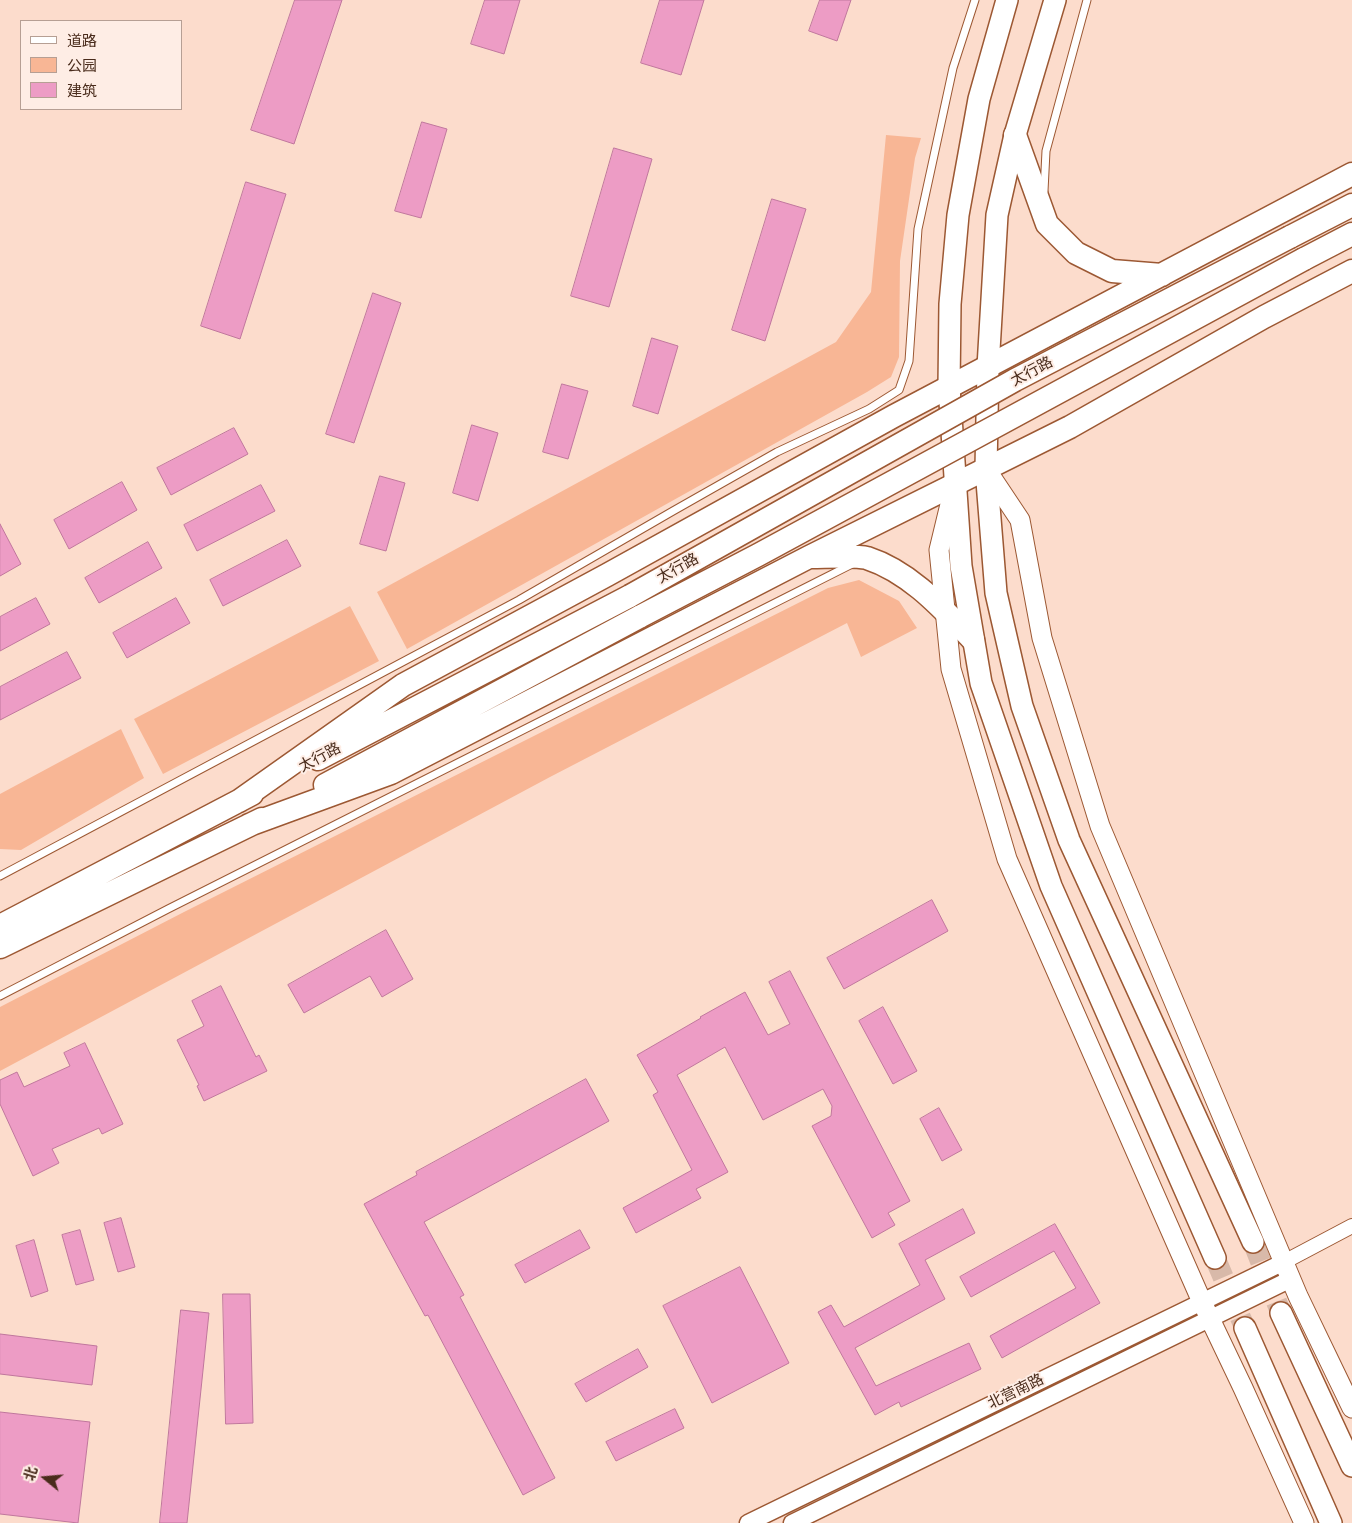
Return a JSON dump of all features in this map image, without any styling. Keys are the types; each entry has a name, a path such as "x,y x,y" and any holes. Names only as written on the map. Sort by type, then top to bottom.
{"highway":[{"path":"1015,135 1047,224 1076,253 1112,271 1162,275"},
{"path":"239,800 403,685 949,387 1352,174"},
{"name":"太行路","path":"0,926 630,596 1015,380 1352,205"},
{"name":"太行路","path":"0,947 249,825 758,555 1352,234"},
{"path":"249,825 392,772 809,557 1070,427 1264,317 1352,272"},
{"path":"809,557 865,558 894,571 927,593 974,640"}],"main road":[{"path":"1007,0 979,99 958,215 950,304 949,387 961,566 980,683 1051,886 1215,1258"},
{"path":"1055,0 1015,135 997,215 988,367 986,468 996,593 1022,706 1069,840 1253,1242"},
{"path":"986,468 1020,520 1042,638 1100,826 1288,1270 1352,1408"},
{"path":"955,484 939,550 951,669 1007,860 1206,1310 1248,1397 1304,1523"},
{"path":"1281,1313 1352,1466"},
{"path":"1245,1328 1331,1523"}],"street":[{"path":"1288,1270 1352,1226"},
{"name":"北营南路","path":"748,1523 1288,1270"},
{"name":"北营南路","path":"792,1523 1206,1310"}],"lane":[{"path":"0,876 519,600 777,452 869,409 900,390 909,360 918,229 953,68 975,0"},
{"path":"1051,211 1044,196 1046,151 1087,0"},
{"path":"1054,219 1065,242"},
{"path":"0,996 168,909 865,558"}],"green space":[{"path":"886,135 921,138 915,158 900,261 899,357 891,377 407,649 377,592 836,342 871,292"},
{"path":"859,580 899,601 917,628 861,657 847,623 550,777 0,1071 0,1007 184,912 828,588"},
{"path":"350,606 379,661 163,774 134,719"},
{"path":"121,729 144,778 21,850 0,849 0,794"}],"building":[{"path":"295,0 342,0 294,144 251,130"},
{"path":"485,0 520,0 504,54 471,44"},
{"path":"660,0 704,0 681,75 641,63"},
{"path":"820,0 851,0 837,41 809,31"},
{"path":"422,122 447,129 421,218 395,211"},
{"path":"614,148 652,159 609,307 571,296"},
{"path":"246,182 286,194 240,339 201,326"},
{"path":"772,199 806,209 765,341 732,330"},
{"path":"373,293 401,303 354,443 326,434"},
{"path":"652,338 678,346 658,414 633,406"},
{"path":"562,384 588,391 568,459 543,452"},
{"path":"472,425 498,433 478,501 453,493"},
{"path":"234,428 248,454 171,495 157,468"},
{"path":"380,476 405,483 386,551 360,544"},
{"path":"122,482 137,510 69,549 54,520"},
{"path":"261,485 275,511 197,551 184,525"},
{"path":"0,524 21,564 0,576"},
{"path":"287,540 301,566 223,606 210,580"},
{"path":"148,542 162,568 99,603 85,578"},
{"path":"36,598 50,624 0,651 0,617"},
{"path":"176,598 190,623 127,658 113,633"},
{"path":"67,652 81,678 0,720 0,687"},
{"path":"932,900 948,931 844,989 827,958"},
{"path":"386,930 413,979 382,997 370,976 304,1013 288,985"},
{"path":"790,971 910,1201 888,1213 895,1225 872,1238 812,1126 831,1116 832,1106 823,1089 763,1120 725,1047 677,1075 728,1172 696,1189 701,1198 636,1233 623,1208 692,1170 653,1095 658,1092 637,1055 745,992 768,1035 790,1024 769,982"},
{"path":"221,986 256,1057 259,1055 267,1071 204,1101 197,1086 199,1085 177,1040 204,1026 192,1001"},
{"path":"883,1007 917,1071 893,1084 859,1021"},
{"path":"85,1043 123,1124 102,1134 99,1128 52,1149 59,1163 33,1176 0,1104 0,1080 17,1072 24,1087 70,1066 64,1053"},
{"path":"586,1079 609,1121 424,1222 464,1295 460,1297 555,1478 523,1495 428,1315 425,1316 364,1204 417,1175 416,1172"},
{"path":"939,1108 962,1150 942,1161 920,1119"},
{"path":"963,1209 975,1233 925,1260 945,1299 855,1348 876,1386 969,1343 981,1369 901,1407 899,1402 875,1415 818,1312 831,1305 844,1327 920,1285 899,1244"},
{"path":"121,1218 135,1267 118,1272 104,1223"},
{"path":"1055,1224 1100,1303 1002,1358 990,1336 1076,1288 1054,1251 971,1297 960,1277"},
{"path":"80,1230 94,1280 76,1285 62,1235"},
{"path":"580,1230 590,1248 525,1283 515,1265"},
{"path":"34,1240 48,1291 31,1297 16,1246"},
{"path":"740,1267 789,1363 712,1403 663,1306"},
{"path":"223,1294 250,1294 253,1423 226,1424"},
{"path":"181,1310 209,1313 187,1523 160,1523"},
{"path":"0,1334 97,1346 92,1385 0,1374"},
{"path":"638,1349 648,1367 586,1402 575,1384"},
{"path":"675,1409 684,1428 616,1461 606,1442"},
{"path":"0,1412 90,1422 78,1523 0,1514"}],"tunnel":[{"path":"1253,1242 1281,1313"},
{"path":"1215,1258 1245,1328"}]}
